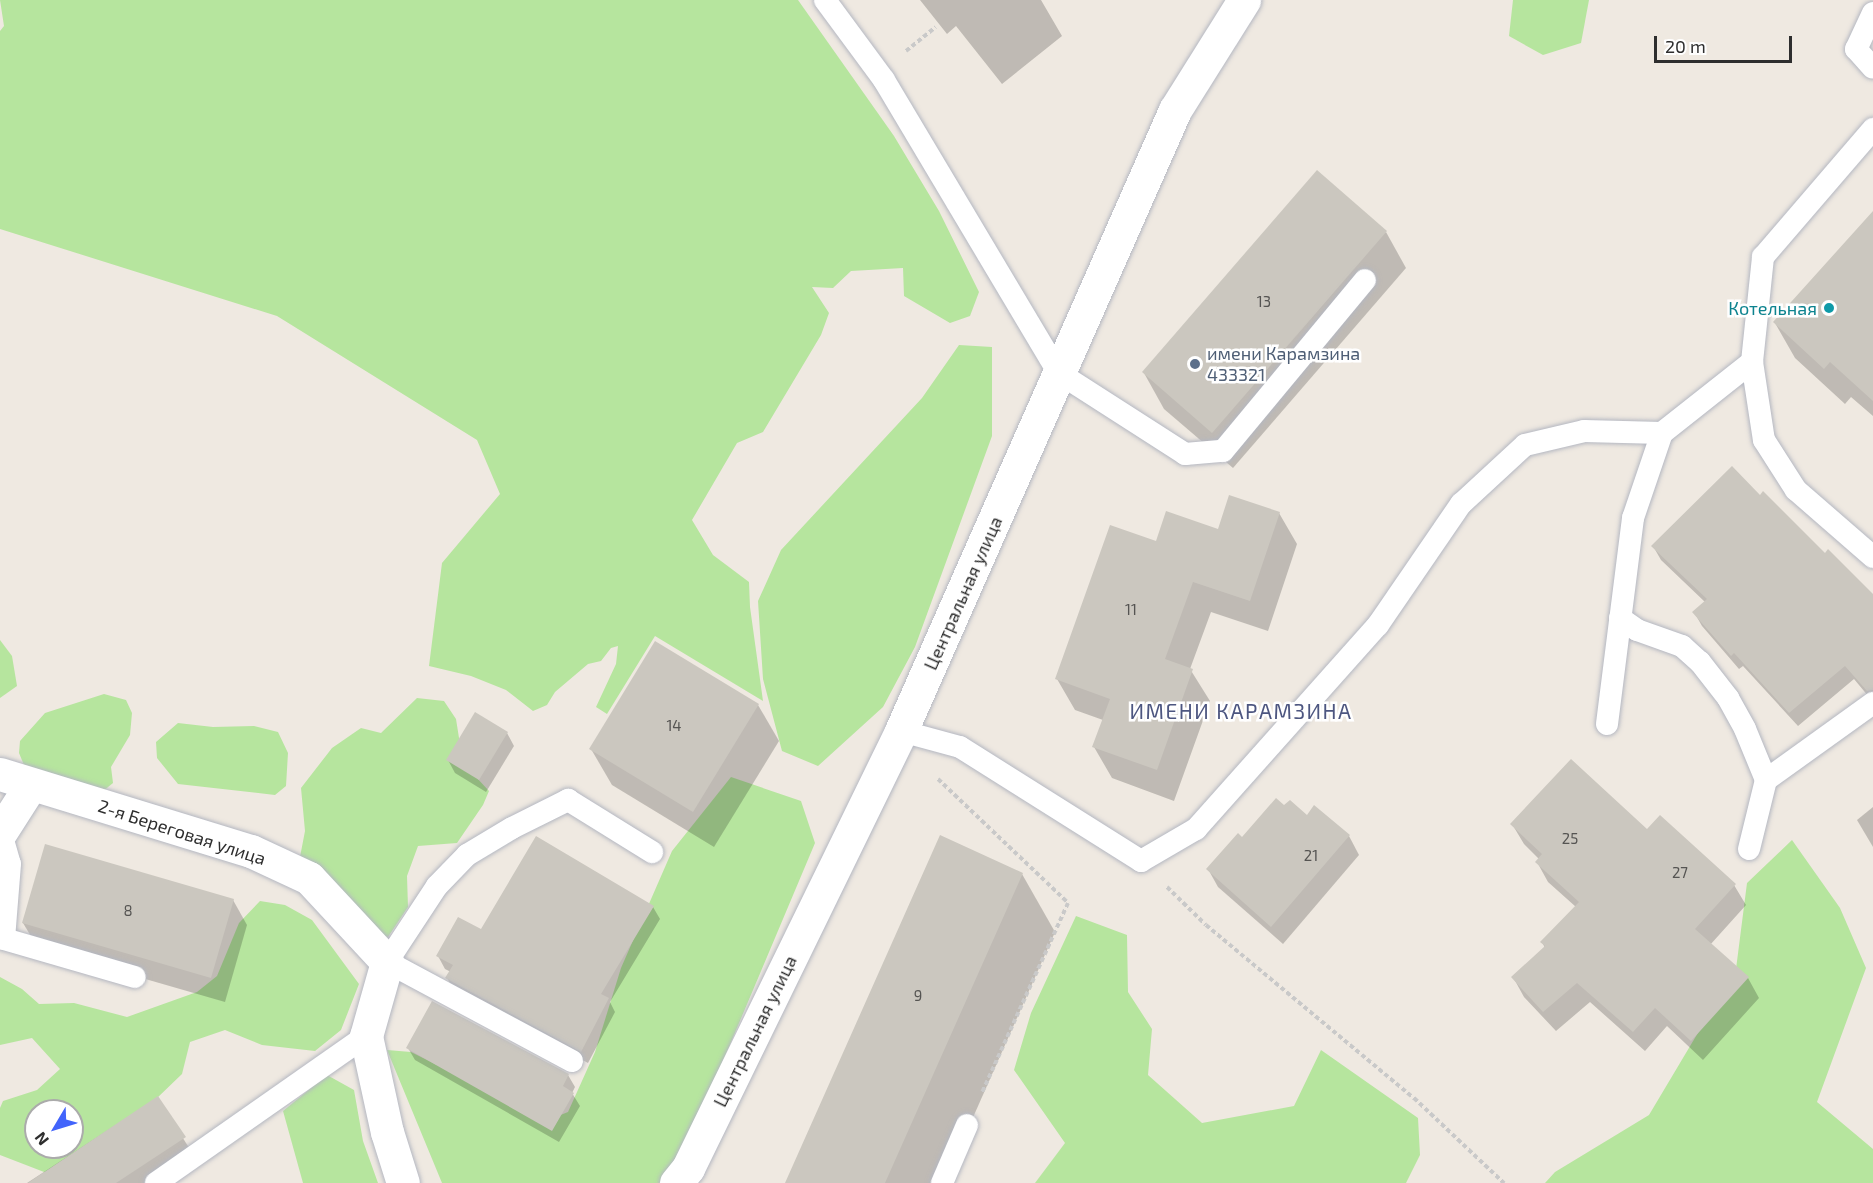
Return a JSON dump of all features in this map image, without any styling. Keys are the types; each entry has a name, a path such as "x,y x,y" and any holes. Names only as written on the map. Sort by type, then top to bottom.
{"street":[{"name":"Центральная улица","path":"676,1183 688,1168 901,731 1175,110 1244,0"},
{"name":"2-я Береговая улица","path":"0,774 30,786 250,851 309,879 387,962"},
{"path":"0,833 30,786"},
{"path":"387,962 366,1036 387,1132 403,1183"}],"lane":[{"path":"825,0 884,80 1059,373 1185,454 1223,451 1365,280"},
{"path":"1873,13 1856,49 1873,68"},
{"path":"1873,129 1763,257 1752,362 1764,440 1796,490 1873,557"},
{"path":"1607,724 1633,518 1662,433 1752,362"},
{"path":"901,731 960,747 1141,861 1196,829 1378,625 1461,504 1525,445 1584,431 1662,433"},
{"path":"1620,618 1637,630 1682,646 1700,662 1728,698 1746,729 1766,780 1749,849"},
{"path":"1766,780 1873,703"},
{"path":"572,1060 387,962 437,886 467,855 512,828 568,800 652,852"},
{"path":"0,833 10,864 4,939 135,977"},
{"path":"156,1183 366,1036"},
{"path":"942,1183 967,1125"}],"path":[{"path":"931,772 1068,903 967,1125"},
{"path":"1141,861 1206,925 1414,1098 1504,1183"}],"green space":[{"path":"0,0 798,0 894,136 939,211 979,292 970,316 950,323 904,296 903,268 851,271 833,288 812,287 829,313 821,335 763,432 737,443 692,520 713,555 749,582 750,607 763,701 655,636 607,714 596,707 616,664 618,646 611,648 601,661 588,664 555,692 547,705 533,711 506,690 471,676 429,666 442,563 500,494 477,440 277,316 0,229 0,31 4,26"},
{"path":"1513,0 1589,0 1581,43 1543,55 1509,36"},
{"path":"959,345 992,347 992,436 915,647 883,707 818,766 782,751 763,679 758,601 781,550 922,398"},
{"path":"0,640 12,656 17,686 0,698"},
{"path":"104,694 126,700 132,713 130,735 111,767 113,783 97,796 24,765 19,753 20,741 45,713"},
{"path":"417,698 444,701 456,719 463,763 489,791 483,805 457,843 418,846 407,876 408,907 388,937 371,932 300,857 305,831 301,788 332,748 361,728 381,733"},
{"path":"178,723 213,727 254,726 278,732 288,753 286,786 275,795 178,784 157,758 156,742"},
{"path":"731,777 801,801 815,843 680,1163 659,1183 442,1183 387,1050 411,1052 548,1120 568,1112 595,1052 621,968 672,851"},
{"path":"1792,840 1840,908 1866,968 1817,1102 1873,1149 1873,1183 1545,1183 1555,1172 1649,1115 1736,969 1747,883"},
{"path":"260,901 285,905 312,920 359,984 341,1030 315,1051 262,1045 225,1030 190,1042 182,1074 103,1150 57,1177 0,1155 0,1108 3,1101 37,1090 60,1069 32,1038 0,1045 0,977 22,989 39,1004 74,1003 127,1017 197,992 217,976 239,923"},
{"path":"1076,916 1127,935 1128,992 1152,1029 1148,1075 1202,1123 1294,1106 1321,1050 1418,1118 1420,1155 1406,1183 1035,1183 1065,1143 1014,1070 1031,1013"},
{"path":"327,1075 354,1090 363,1141 378,1183 303,1183 283,1111"}],"building":[{"path":"1317,170 1387,231 1212,433 1142,372"},
{"name":"Котельная","path":"1873,211 1873,401 1830,362 1824,369 1773,322"},
{"path":"1732,466 1760,495 1763,491 1825,553 1828,549 1873,594 1873,690 1867,691 1845,666 1789,713 1734,653 1731,656 1692,612 1707,599 1651,546"},
{"path":"1229,495 1280,512 1250,601 1193,582 1165,659 1193,669 1157,770 1092,747 1110,699 1055,679 1110,525 1156,541 1166,511 1218,529"},
{"path":"655,641 759,704 693,812 589,749"},
{"path":"475,712 508,732 479,780 446,760"},
{"path":"1571,759 1647,829 1660,815 1736,884 1695,929 1749,977 1691,1041 1655,1008 1633,1032 1577,983 1543,1012 1511,977 1545,946 1540,942 1579,902 1535,862 1542,854 1510,824"},
{"path":"1276,798 1284,805 1290,800 1307,815 1314,805 1350,835 1271,927 1206,869 1238,833 1242,837"},
{"path":"940,835 1023,873 885,1183 785,1183"},
{"path":"536,836 654,906 601,994 609,998 581,1052 445,978 453,965 436,956 458,917 481,929"},
{"path":"45,844 234,899 211,978 22,923"},
{"path":"432,1001 569,1074 563,1086 574,1093 552,1131 406,1048"},
{"path":"158,1096 186,1137 116,1183 28,1183 64,1159 84,1159 84,1146"}],"place":[{"name":"Котельная","path":"1829,308"},
{"name":"имени Карамзина 433321","path":"1195,364"}],"district":[{"name":"ИМЕНИ КАРАМЗИНА","path":"1241,711"}]}
